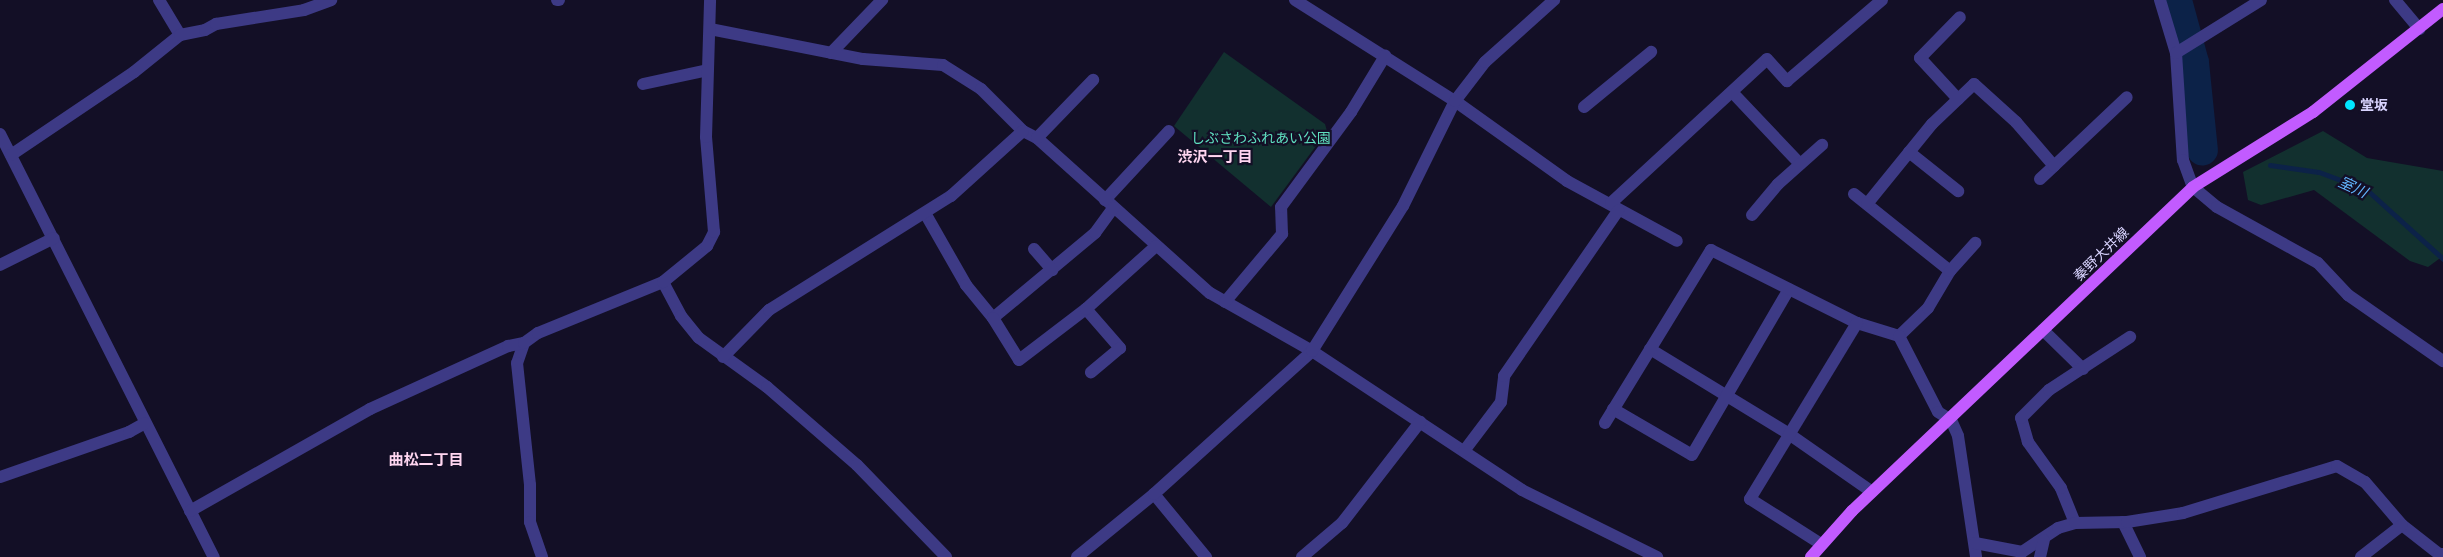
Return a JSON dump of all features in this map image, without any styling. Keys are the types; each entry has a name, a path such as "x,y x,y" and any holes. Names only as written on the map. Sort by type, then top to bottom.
{"main road":[{"name":"秦野大井線","path":"1811,557 1821,544 1872,492 1951,420 2193,187 2313,112 2443,9"}],"street":[{"path":"159,0 180,35"},
{"path":"6,151 134,72 180,35 205,30 216,24 304,10 331,0"},
{"path":"542,557 530,522 530,485 516,363 524,344 538,333 663,282 707,246 714,232 706,136 710,0"},
{"path":"831,53 882,0"},
{"path":"1295,0 1455,101 1568,180 1677,241"},
{"path":"1077,557 1154,494 1312,351 1403,206 1455,101 1485,62 1554,0"},
{"path":"1464,451 1501,402 1504,376 1615,207 1767,59 1787,81 1882,0"},
{"path":"2160,0 2178,52 2183,160 2193,187 2217,207 2318,263 2348,295 2443,361"},
{"path":"2178,52 2261,0"},
{"path":"2395,0 2419,29"},
{"path":"1958,99 1920,58 1960,17"},
{"path":"710,29 863,59 943,65 980,89 1023,131 1037,138 1156,246 1225,302 1312,351 1522,490 1657,557"},
{"path":"1584,107 1651,52"},
{"path":"1225,302 1282,234 1281,207 1350,112 1385,56"},
{"path":"643,84 708,70"},
{"path":"1037,138 1093,80"},
{"path":"1867,204 1909,152 1974,84 2016,122 2054,166"},
{"path":"1732,92 1800,164"},
{"path":"2040,179 2127,97"},
{"path":"993,318 1095,232 1109,204 1169,130"},
{"path":"723,357 769,310 951,196 1023,131"},
{"path":"0,134 6,151 54,238 145,423 214,557"},
{"path":"1752,215 1800,164 1822,144"},
{"path":"1909,152 1958,191"},
{"path":"1854,194 1950,271"},
{"path":"925,213 966,285 993,318 1019,360 1086,309 1156,246"},
{"path":"0,265 54,238"},
{"path":"1899,336 1928,308 1950,271 1975,243"},
{"path":"1034,249 1052,270"},
{"path":"1604,423 1711,250 1857,323 1899,336 1938,412 1951,420 1962,454 1976,557"},
{"path":"663,282 681,316 699,338 767,387 857,465 946,557"},
{"path":"1613,409 1692,455 1789,289"},
{"path":"1086,309 1120,348 1091,372"},
{"path":"1821,544 1750,499 1857,323"},
{"path":"2043,330 2082,369"},
{"path":"2075,523 2061,488 2028,442 2021,418 2049,390 2130,337"},
{"path":"190,511 370,409 508,346 524,344"},
{"path":"1650,349 1789,434 1872,492"},
{"path":"1302,557 1342,524 1420,422"},
{"path":"0,477 129,432 145,423"},
{"path":"1975,543 2022,552 2044,540 2058,528 2075,523 2123,522 2183,514 2337,466 2365,482 2402,526 2439,554 2443,554"},
{"path":"1154,494 1206,557"},
{"path":"2123,522 2140,557"},
{"path":"2361,557 2402,526"},
{"path":"2040,557 2044,540"}],"green space":[{"name":"しぶさわふれあい公園","path":"1224,52 1325,124 1327,131 1271,207 1174,126"},
{"path":"2323,131 2367,158 2443,171 2443,256 2428,267 2410,261 2314,190 2261,205 2248,200 2243,172"}],"waterway":[{"name":"室川","path":"2176,0 2193,62 2202,150"},
{"name":"室川","path":"2270,165 2319,172 2367,190 2443,259"}],"place":[{"name":"堂坂","path":"2350,105"}],"district":[{"name":"渋沢一丁目","path":"1215,157"},
{"name":"曲松二丁目","path":"426,460"}]}
